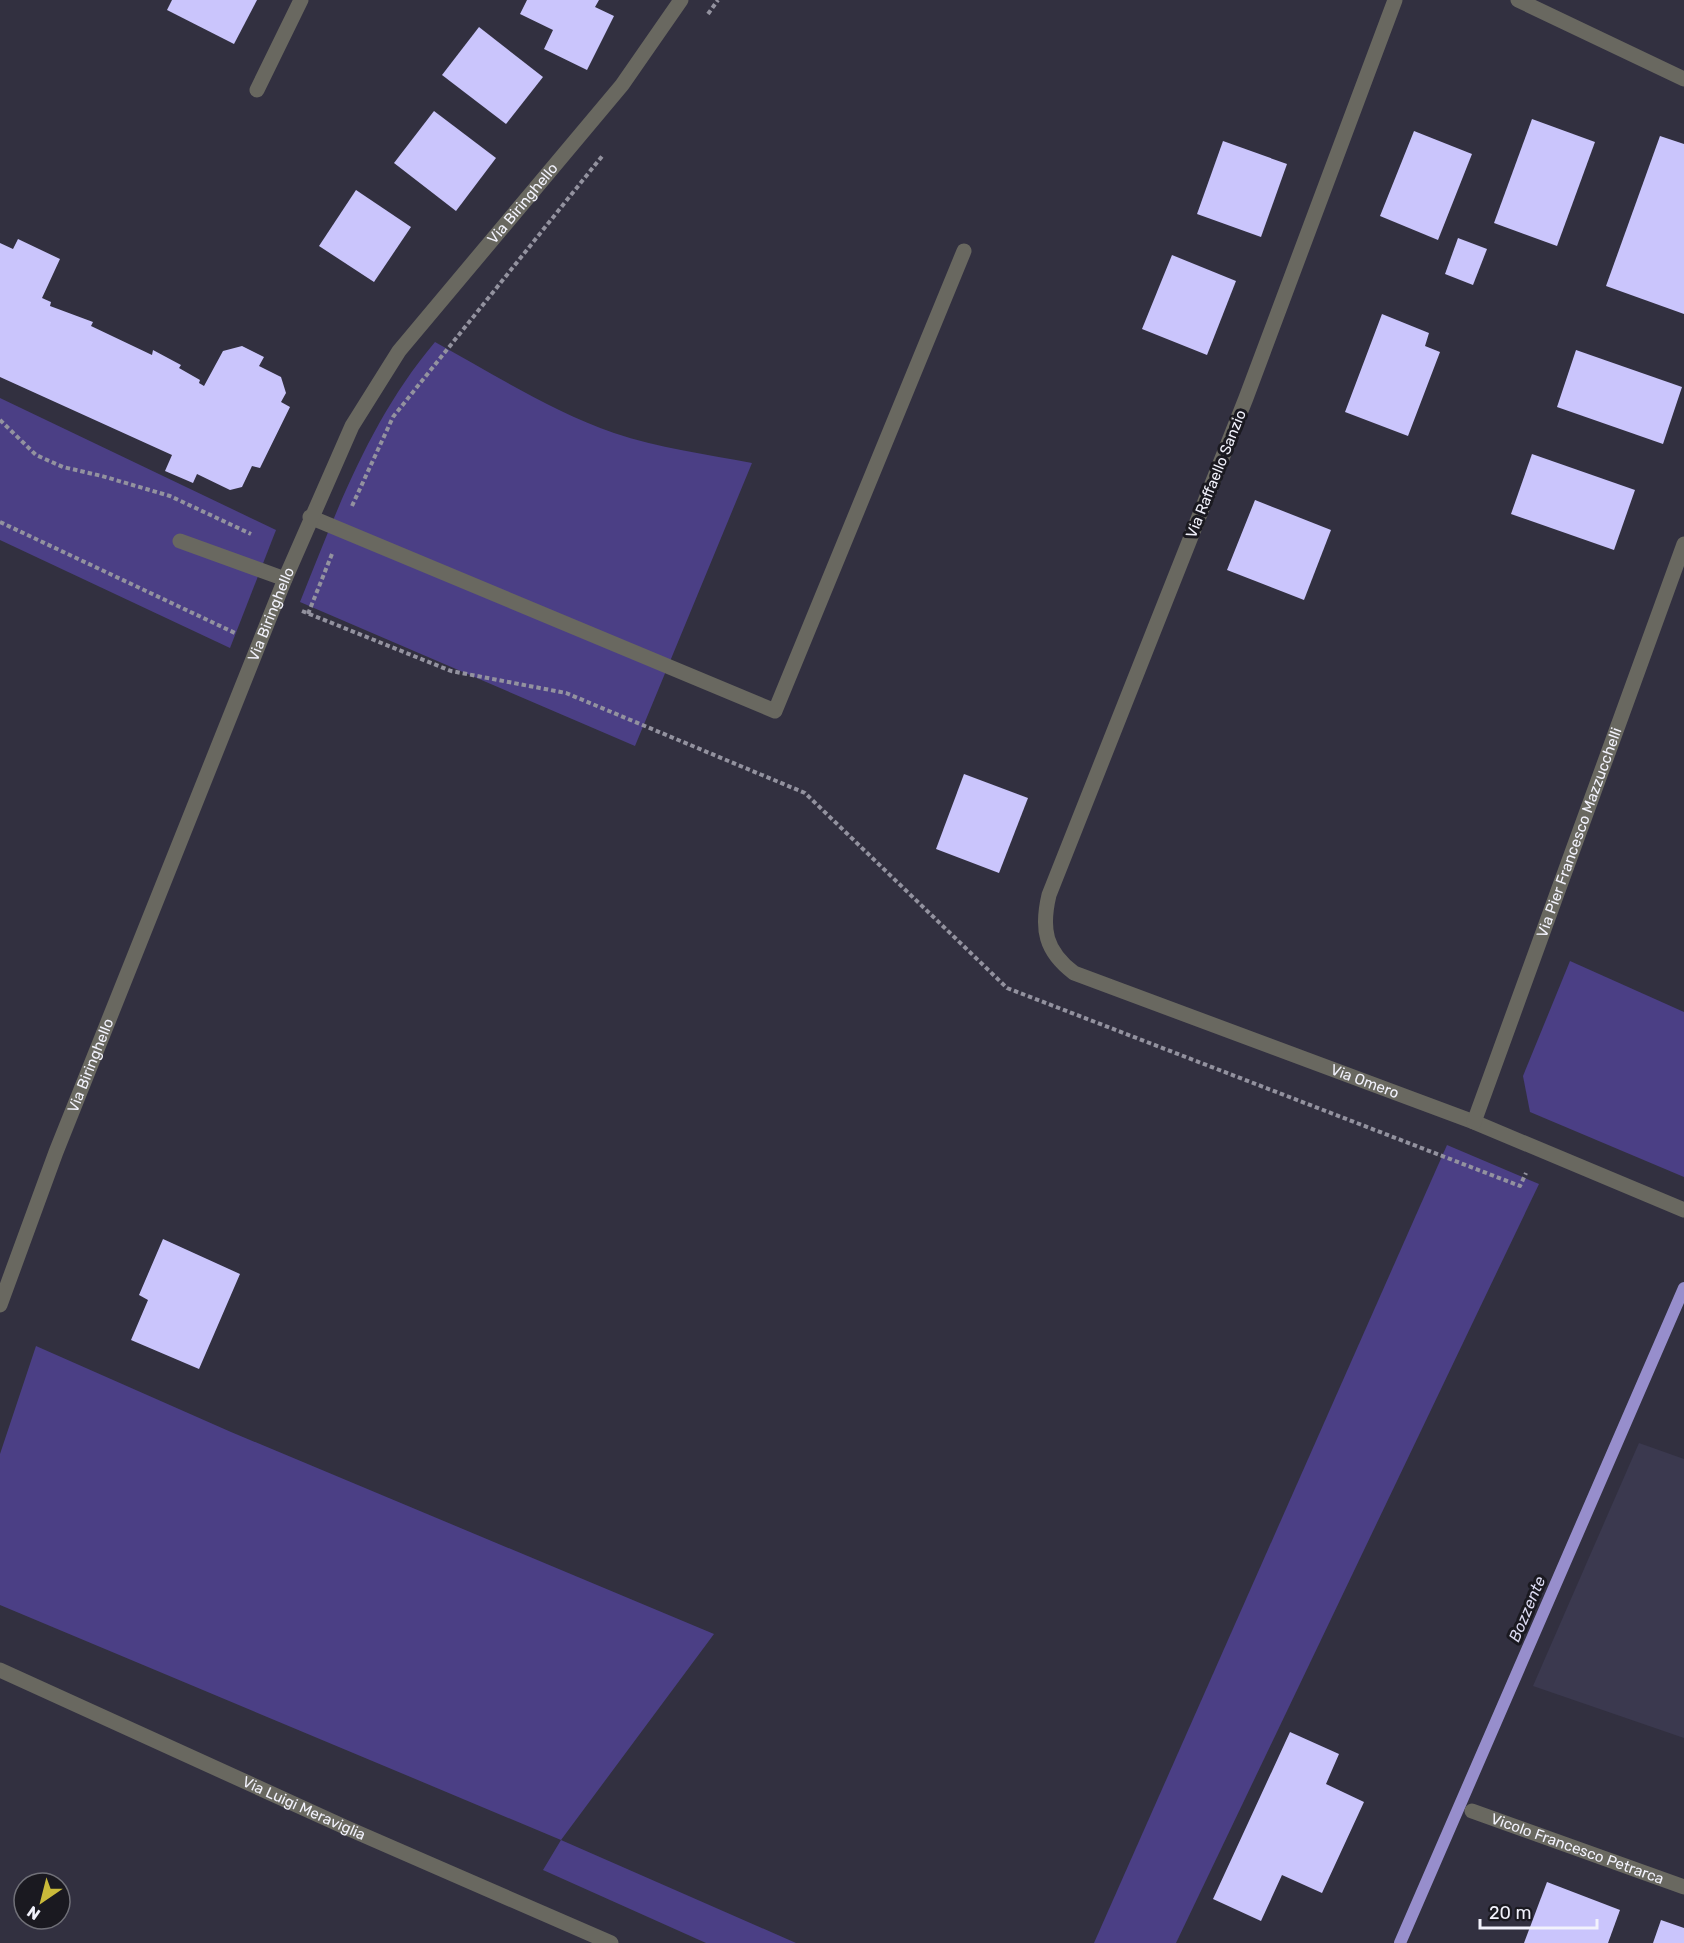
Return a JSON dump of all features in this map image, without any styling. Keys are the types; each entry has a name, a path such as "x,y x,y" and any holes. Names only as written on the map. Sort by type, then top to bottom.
{"street":[{"path":"257,90 301,0"},
{"name":"Via Biringhello","path":"0,1305 60,1141 295,554 352,426 399,351 622,85 681,0"},
{"name":"Via Raffaello Sanzio","path":"1050,947 1045,913 1049,895 1246,398 1395,0"},
{"path":"1518,0 1683,76"},
{"path":"310,517 775,711 964,251"},
{"path":"180,541 285,579"},
{"name":"Via Pier Francesco Mazzucchelli","path":"1474,1122 1684,544"},
{"name":"Via Omero","path":"1050,947 1058,960 1074,973 1474,1122 1684,1210"},
{"name":"Via Luigi Meraviglia","path":"0,1670 347,1828 610,1943"},
{"name":"Vicolo Francesco Petrarca","path":"1472,1811 1684,1887"}],"path":[{"path":"705,18 718,0"},
{"path":"373,457 393,417 610,146"},
{"path":"0,420 36,455 63,467 170,496 295,554"},
{"path":"0,522 237,634"},
{"path":"308,614 322,578"},
{"path":"297,609 451,671 566,693 805,793 1007,988 1520,1186"}],"shaded area":[{"path":"435,342 568,414 614,433 648,443 752,463 635,746 300,602 342,500 373,434 412,372"},
{"path":"0,398 276,530 230,648 0,540"},
{"path":"1570,961 1684,1012 1684,1177 1530,1112 1523,1076"},
{"path":"1447,1145 1539,1184 1176,1943 1094,1943"},
{"path":"36,1346 231,1432 714,1634 561,1840 0,1605 0,1454"},
{"path":"1639,1443 1684,1459 1684,1738 1533,1686"},
{"path":"561,1840 796,1943 706,1943 543,1870"}],"building":[{"path":"172,0 257,0 234,44 167,10"},
{"path":"527,0 599,0 595,7 614,16 587,70 544,49 553,30 520,14"},
{"path":"479,27 543,77 506,124 442,75"},
{"path":"434,111 496,158 456,211 394,163"},
{"path":"1532,119 1595,142 1557,246 1494,223"},
{"path":"1414,131 1472,154 1438,240 1380,216"},
{"path":"1660,136 1684,144 1684,314 1606,286"},
{"path":"1223,141 1287,164 1261,237 1197,214"},
{"path":"356,190 411,227 374,282 319,246"},
{"path":"1458,238 1487,249 1473,285 1445,274"},
{"path":"18,239 60,259 42,298 51,302 50,306 93,322 91,326 152,355 153,350 181,365 179,368 200,380 199,383 204,386 223,351 242,346 264,357 259,366 281,377 286,393 281,402 290,407 260,468 252,466 242,487 230,490 197,474 193,483 165,471 172,455 0,377 0,243 13,249"},
{"path":"1172,255 1236,281 1207,355 1142,329"},
{"path":"1382,314 1429,333 1425,346 1440,352 1408,436 1345,412"},
{"path":"1576,350 1682,387 1663,444 1557,407"},
{"path":"1532,454 1635,490 1614,550 1511,514"},
{"path":"1255,500 1331,530 1304,600 1227,570"},
{"path":"964,774 1028,798 999,873 936,849"},
{"path":"163,1239 240,1274 199,1369 131,1340 148,1300 139,1295"},
{"path":"1290,1732 1339,1754 1326,1784 1364,1802 1322,1893 1282,1875 1261,1921 1213,1899"},
{"path":"1547,1882 1620,1910 1608,1943 1524,1943"},
{"path":"1661,1920 1684,1928 1684,1943 1653,1943"}],"waterway":[{"name":"Bozzente","path":"1400,1943 1684,1288"}]}
